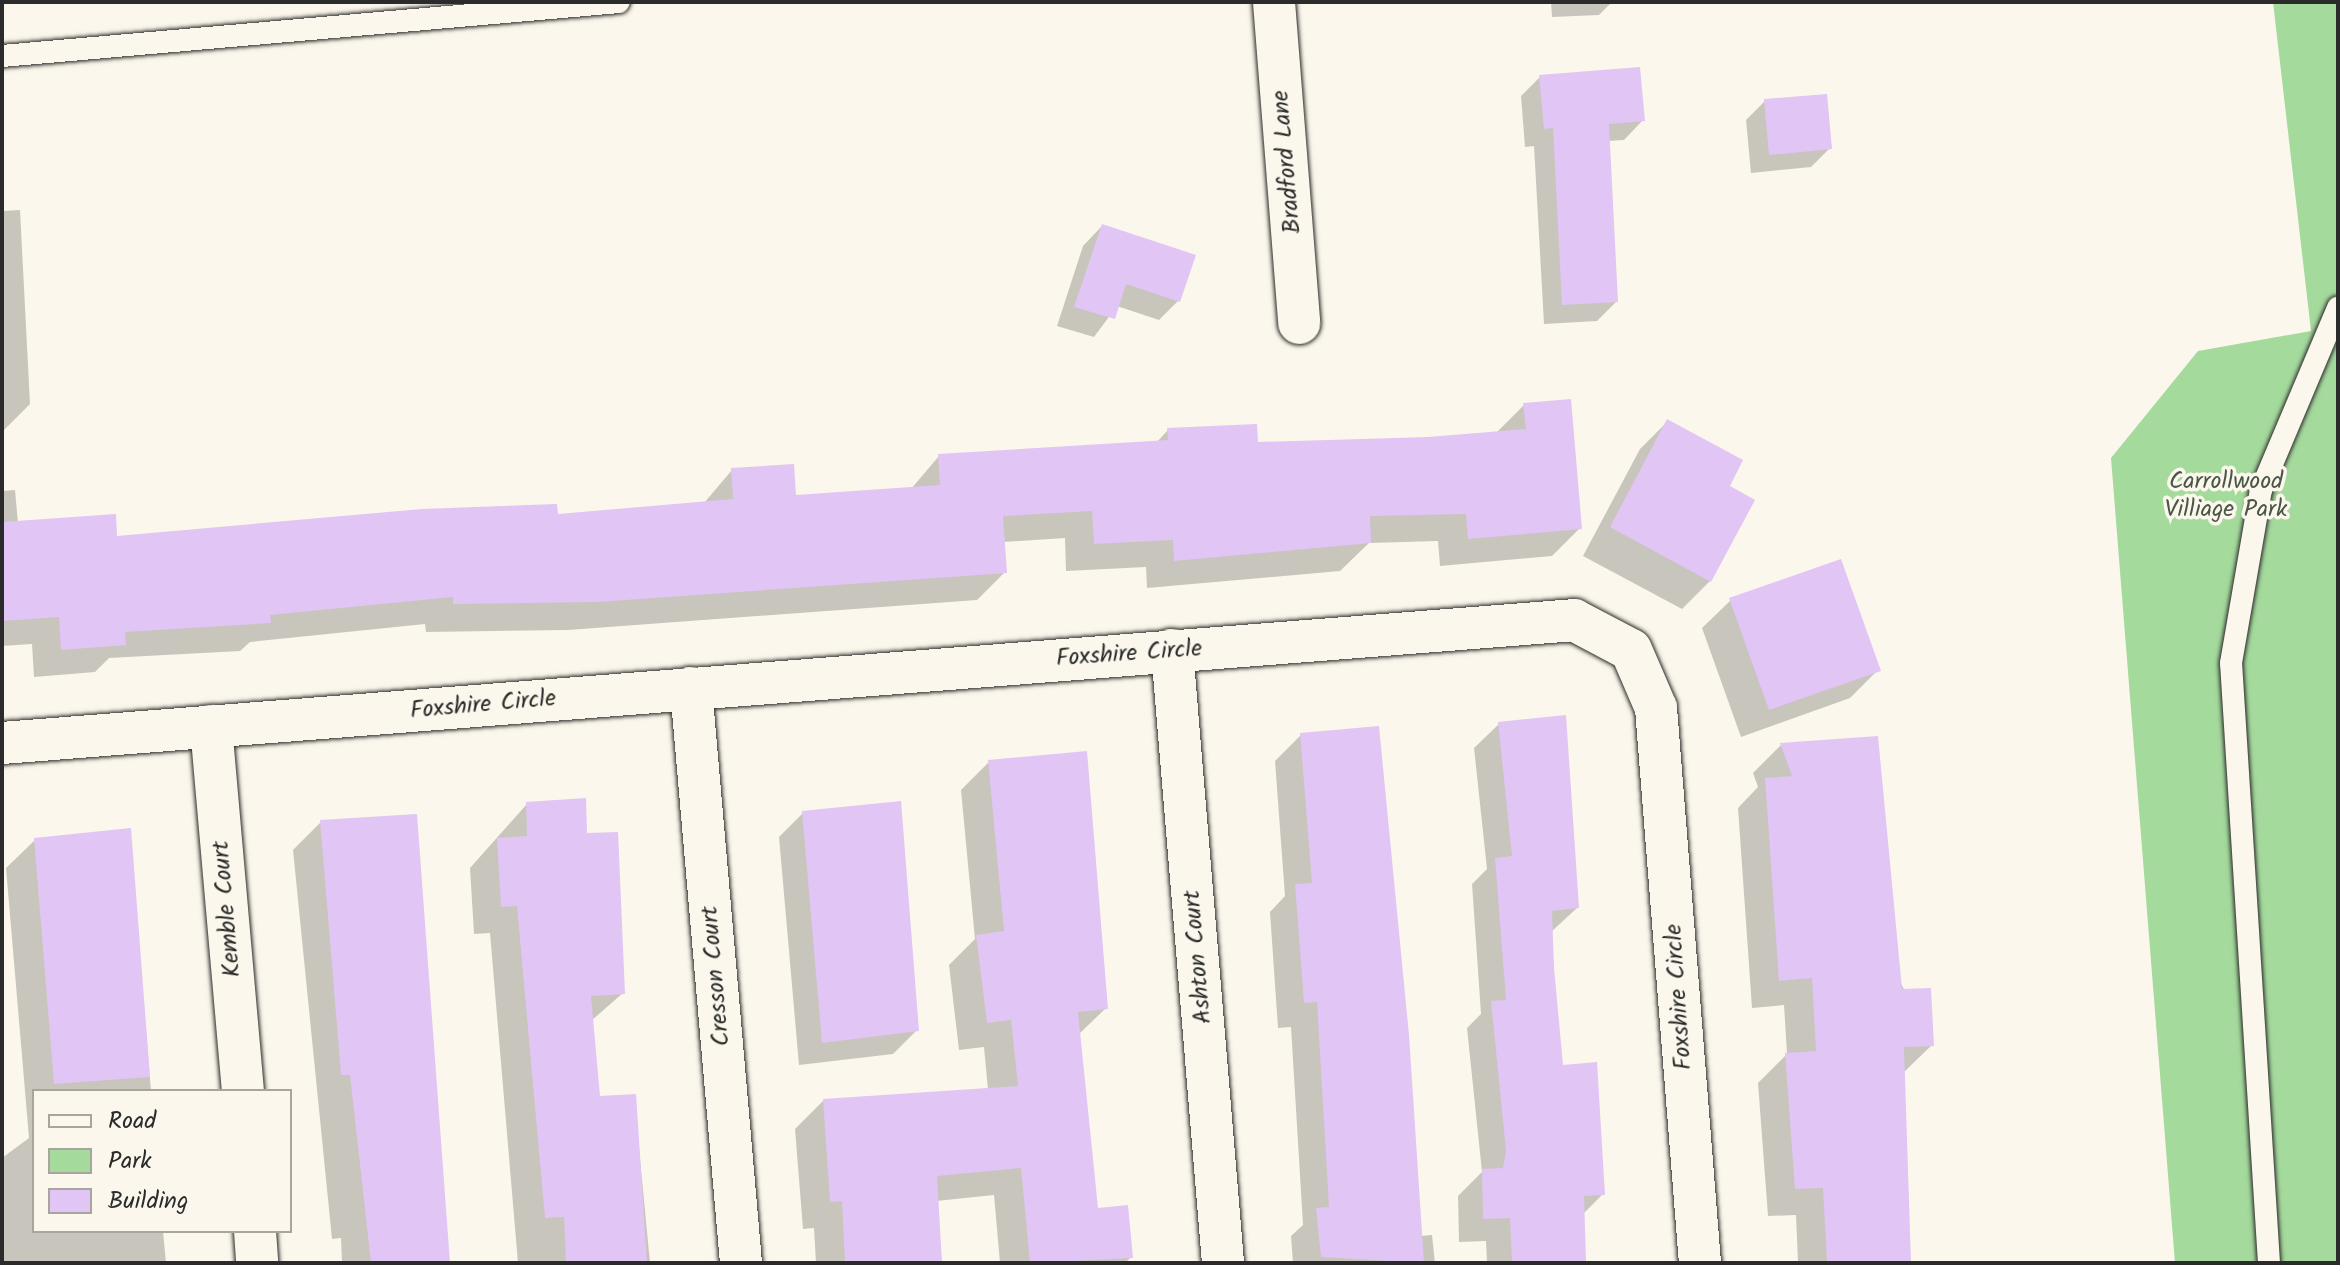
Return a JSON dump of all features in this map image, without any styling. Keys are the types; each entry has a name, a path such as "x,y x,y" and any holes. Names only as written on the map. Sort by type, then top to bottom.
{"street":[{"name":"Bradford Lane","path":"1274,2 1299,323"},
{"name":"Foxshire Circle","path":"2,743 1574,620 1631,650 1656,708 1700,1263"},
{"name":"Ashton Court","path":"1172,650 1223,1263"},
{"name":"Cresson Court","path":"691,688 741,1263"},
{"name":"Kemble Court","path":"211,726 243,1089"},
{"path":"255,1233 257,1263"}],"lane":[{"path":"2,56 619,2"},
{"path":"2269,1263 2231,663 2261,490 2338,308"}],"green space":[{"name":"Carrollwood Villiage Park","path":"2273,2 2338,2 2338,1263 2175,1263 2111,458 2198,351 2311,331"}],"building":[{"path":"1640,67 1645,121 1609,124 1618,302 1562,305 1553,128 1544,129 1539,75"},
{"path":"1827,94 1832,149 1769,155 1764,99"},
{"path":"1102,224 1196,255 1180,302 1126,284 1115,319 1074,307"},
{"path":"1571,399 1582,529 1468,539 1466,514 1370,516 1371,543 1174,561 1173,540 1094,544 1092,511 1003,516 1007,573 597,602 453,604 453,597 270,615 271,623 125,632 126,645 61,650 59,617 2,621 2,522 116,514 117,536 422,509 557,504 558,514 733,499 731,468 794,464 796,495 940,485 938,454 1168,440 1167,428 1257,424 1258,442 1428,437 1526,429 1523,403"},
{"path":"1667,419 1743,460 1730,486 1755,500 1711,582 1610,527"},
{"path":"1841,559 1881,671 1769,710 1729,598"},
{"path":"1566,715 1579,908 1552,911 1554,968 1563,1065 1597,1062 1605,1195 1584,1196 1586,1261 1512,1263 1510,1218 1483,1219 1482,1169 1503,1168 1506,1151 1491,1001 1506,1000 1495,858 1512,856 1498,722"},
{"path":"1379,726 1409,1035 1424,1263 1321,1257 1316,1208 1329,1207 1317,1002 1304,1003 1295,884 1312,883 1300,733"},
{"path":"1878,736 1902,989 1931,988 1934,1046 1904,1047 1911,1263 1827,1263 1823,1188 1795,1189 1785,1053 1816,1051 1812,978 1779,981 1765,778 1792,776 1780,743"},
{"path":"1087,751 1108,1009 1078,1012 1098,1208 1128,1205 1133,1258 1030,1263 1021,1168 937,1176 942,1263 845,1263 842,1201 830,1202 823,1099 1018,1086 1011,1020 987,1023 976,935 1004,931 988,760"},
{"path":"586,798 587,833 618,832 625,994 591,996 600,1096 636,1094 647,1263 566,1263 564,1217 545,1218 517,906 501,907 497,838 527,836 526,802"},
{"path":"901,801 919,1031 822,1043 802,811"},
{"path":"417,814 450,1263 371,1263 350,1075 341,1075 320,820"},
{"path":"131,828 150,1077 54,1084 34,838"}]}
